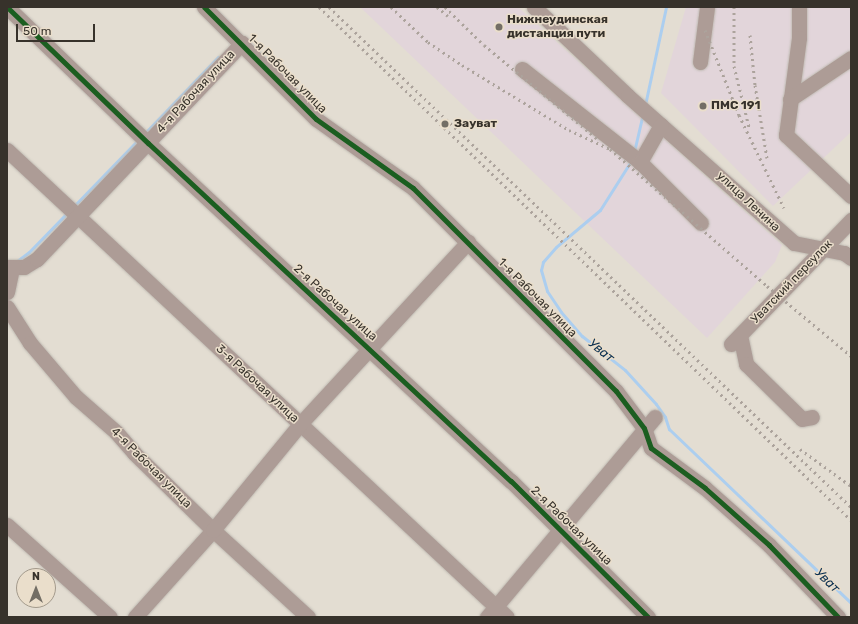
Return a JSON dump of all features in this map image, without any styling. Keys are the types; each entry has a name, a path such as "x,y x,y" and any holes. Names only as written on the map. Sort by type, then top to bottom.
{"street":[{"name":"2-я Рабочая улица","path":"7,7 148,143 370,348 559,528 648,617"},
{"name":"1-я Рабочая улица","path":"204,7 242,43 316,119 413,188 616,391 644,428 651,448 705,488 769,545 838,617"},
{"name":"улица Ленина","path":"534,7 628,96 794,243 844,253 851,258"},
{"path":"700,62 708,7"},
{"path":"799,7 799,38 786,135 851,196"},
{"name":"4-я Рабочая улица","path":"7,292 8,270 24,267 37,259 242,43"},
{"path":"790,99 851,58"},
{"path":"522,69 640,162 701,223"},
{"path":"640,162 659,123"},
{"name":"3-я Рабочая улица","path":"7,150 300,424 497,614"},
{"name":"Уватский переулок","path":"812,417 802,419 746,364 736,339 824,250 851,220"},
{"path":"135,617 213,530 300,424 468,242"},
{"name":"4-я Рабочая улица","path":"7,307 30,343 76,397 116,432 134,453 213,530 308,617"},
{"path":"497,614 559,528 644,428 655,418"},
{"path":"7,525 110,617"}],"shaded area":[{"path":"360,7 518,7 782,245 775,262 707,338"},
{"path":"686,7 851,7 851,132 773,206 661,93"}],"waterway":[{"name":"Уват","path":"645,105 666,7"},
{"path":"144,134 218,57"},
{"name":"Уват","path":"634,152 643,114"},
{"path":"73,207 139,139"},
{"name":"Уват","path":"631,161 600,210 556,247 543,262 541,270 547,291 561,312 582,336 625,370 656,404 665,417 669,429 851,603"},
{"path":"17,261 29,252 68,212"}],"railway":[{"path":"319,7 851,520"},
{"path":"329,7 851,507"},
{"path":"391,7 428,42 462,65 569,130 610,149 767,286 851,356"},
{"path":"437,7 448,16"},
{"path":"445,7 484,45 599,140"},
{"path":"734,7 734,66 749,127"},
{"path":"705,30 739,115 784,208"},
{"path":"750,35 755,85 767,158"},
{"path":"800,449 851,486"}],"cycle path":[{"path":"7,7 148,143 511,481 648,617"},
{"path":"204,7 316,119 413,188 616,391 644,428 651,448 705,488 769,545 838,617"}],"place":[{"name":"Нижнеудинская дистанция пути","path":"499,27"},
{"name":"ПМС 191","path":"703,106"},
{"name":"Зауват","path":"445,124"}]}
